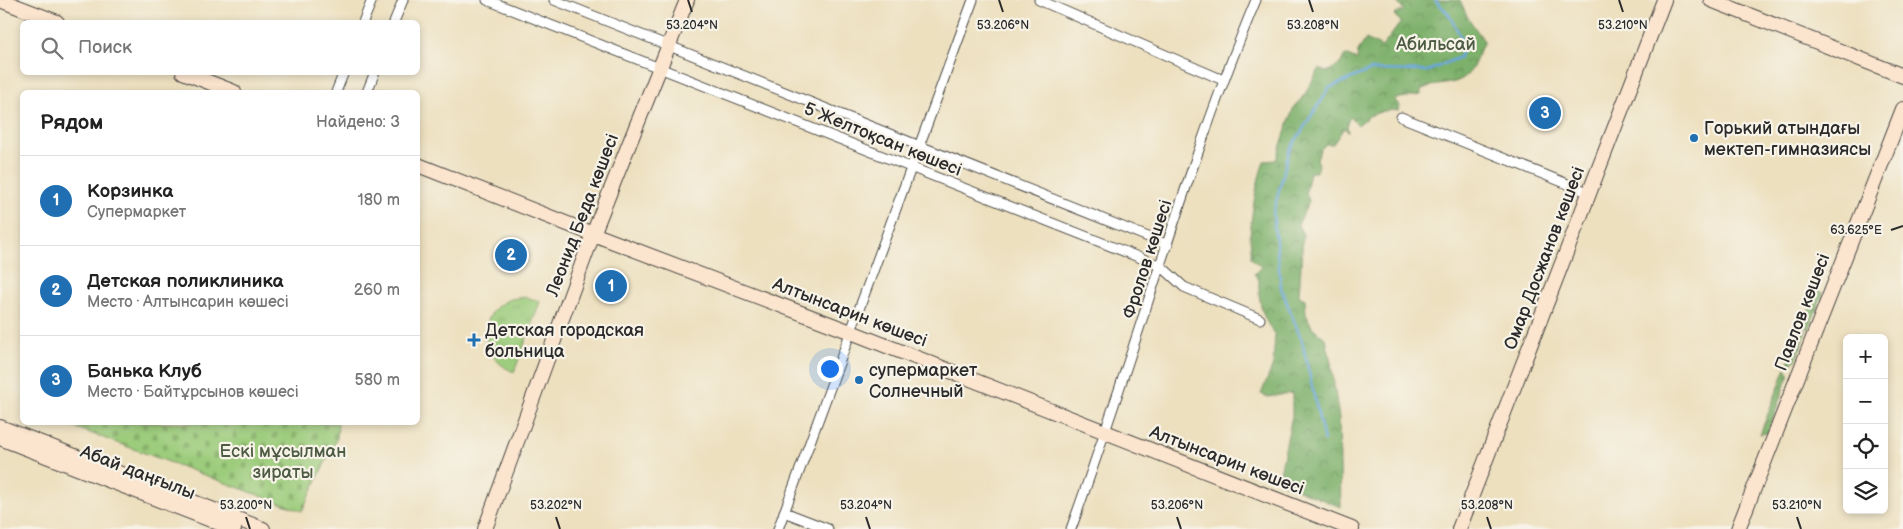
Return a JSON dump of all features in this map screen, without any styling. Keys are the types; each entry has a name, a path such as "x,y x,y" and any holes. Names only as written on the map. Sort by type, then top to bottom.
{"street":[{"path":"0,0 52,20"},
{"path":"364,20 372,0"},
{"path":"395,20 403,0"},
{"name":"5 Желтоқсан көшесі","path":"487,0 1162,266 1184,288 1260,319"},
{"name":"5 Желтоқсан көшесі","path":"554,0 1168,244"},
{"name":"Леонид Беда көшесі","path":"484,529 593,234 687,0"},
{"path":"778,529 973,0"},
{"path":"1039,0 1222,80"},
{"name":"Фролов көшесі","path":"1071,529 1107,433 1222,80 1256,0"},
{"name":"Омар Досжанов көшесі","path":"1459,529 1664,0"},
{"path":"1711,0 1903,76"},
{"path":"191,75 229,90"},
{"path":"337,90 343,75"},
{"path":"368,90 374,75"},
{"name":"Павлов көшесі","path":"1738,529 1903,109"},
{"path":"1401,117 1590,193"},
{"name":"Алтынсарин көшесі","path":"420,166 851,332 1352,529"},
{"name":"Абай даңғылы","path":"0,427 263,529"},
{"name":"Абай даңғылы","path":"0,438 234,529"},
{"path":"784,512 828,529"}],"green space":[{"name":"Абильсай","path":"1395,0 1460,0 1467,16 1484,41 1471,70 1461,79 1427,87 1421,90 1421,95 1394,99 1400,106 1399,110 1383,111 1369,116 1358,125 1350,117 1347,123 1348,132 1344,128 1333,144 1326,144 1320,150 1317,159 1319,165 1317,172 1310,172 1306,192 1309,201 1298,225 1303,234 1299,296 1305,299 1306,314 1312,327 1326,339 1331,363 1339,418 1341,507 1278,482 1292,416 1292,393 1268,397 1261,394 1273,365 1275,335 1264,316 1259,295 1259,280 1254,274 1261,267 1251,258 1250,235 1253,206 1264,161 1276,160 1294,106 1301,101 1319,69 1327,72 1340,64 1345,55 1357,60 1358,51 1366,39 1382,47 1401,22 1394,15 1404,10"},
{"path":"1817,291 1823,293 1809,329 1802,326"},
{"path":"527,297 540,302 514,372 503,366 489,348 486,337 487,326 490,316 497,307 508,300"},
{"path":"1802,329 1807,331 1796,360 1790,363 1788,362"},
{"path":"1786,368 1789,373 1768,433 1760,434"},
{"name":"Ескі мұсылман зираты","path":"68,425 338,425 337,438 302,511"}],"waterway":[{"name":"Абильсай","path":"1324,441 1302,341 1281,288 1273,214 1289,151 1329,88 1371,70 1428,71 1460,57 1463,41 1448,13 1435,0"}],"place":[{"name":"Банька Клуб","path":"1545,113"},
{"name":"Горький атындағы мектеп-гимназиясы","path":"1694,138"},
{"name":"Детская поликлиника","path":"511,255"},
{"name":"Корзинка","path":"611,286"},
{"name":"Детская городская больница","path":"474,340"},
{"name":"супермаркет Солнечный","path":"859,380"}]}
